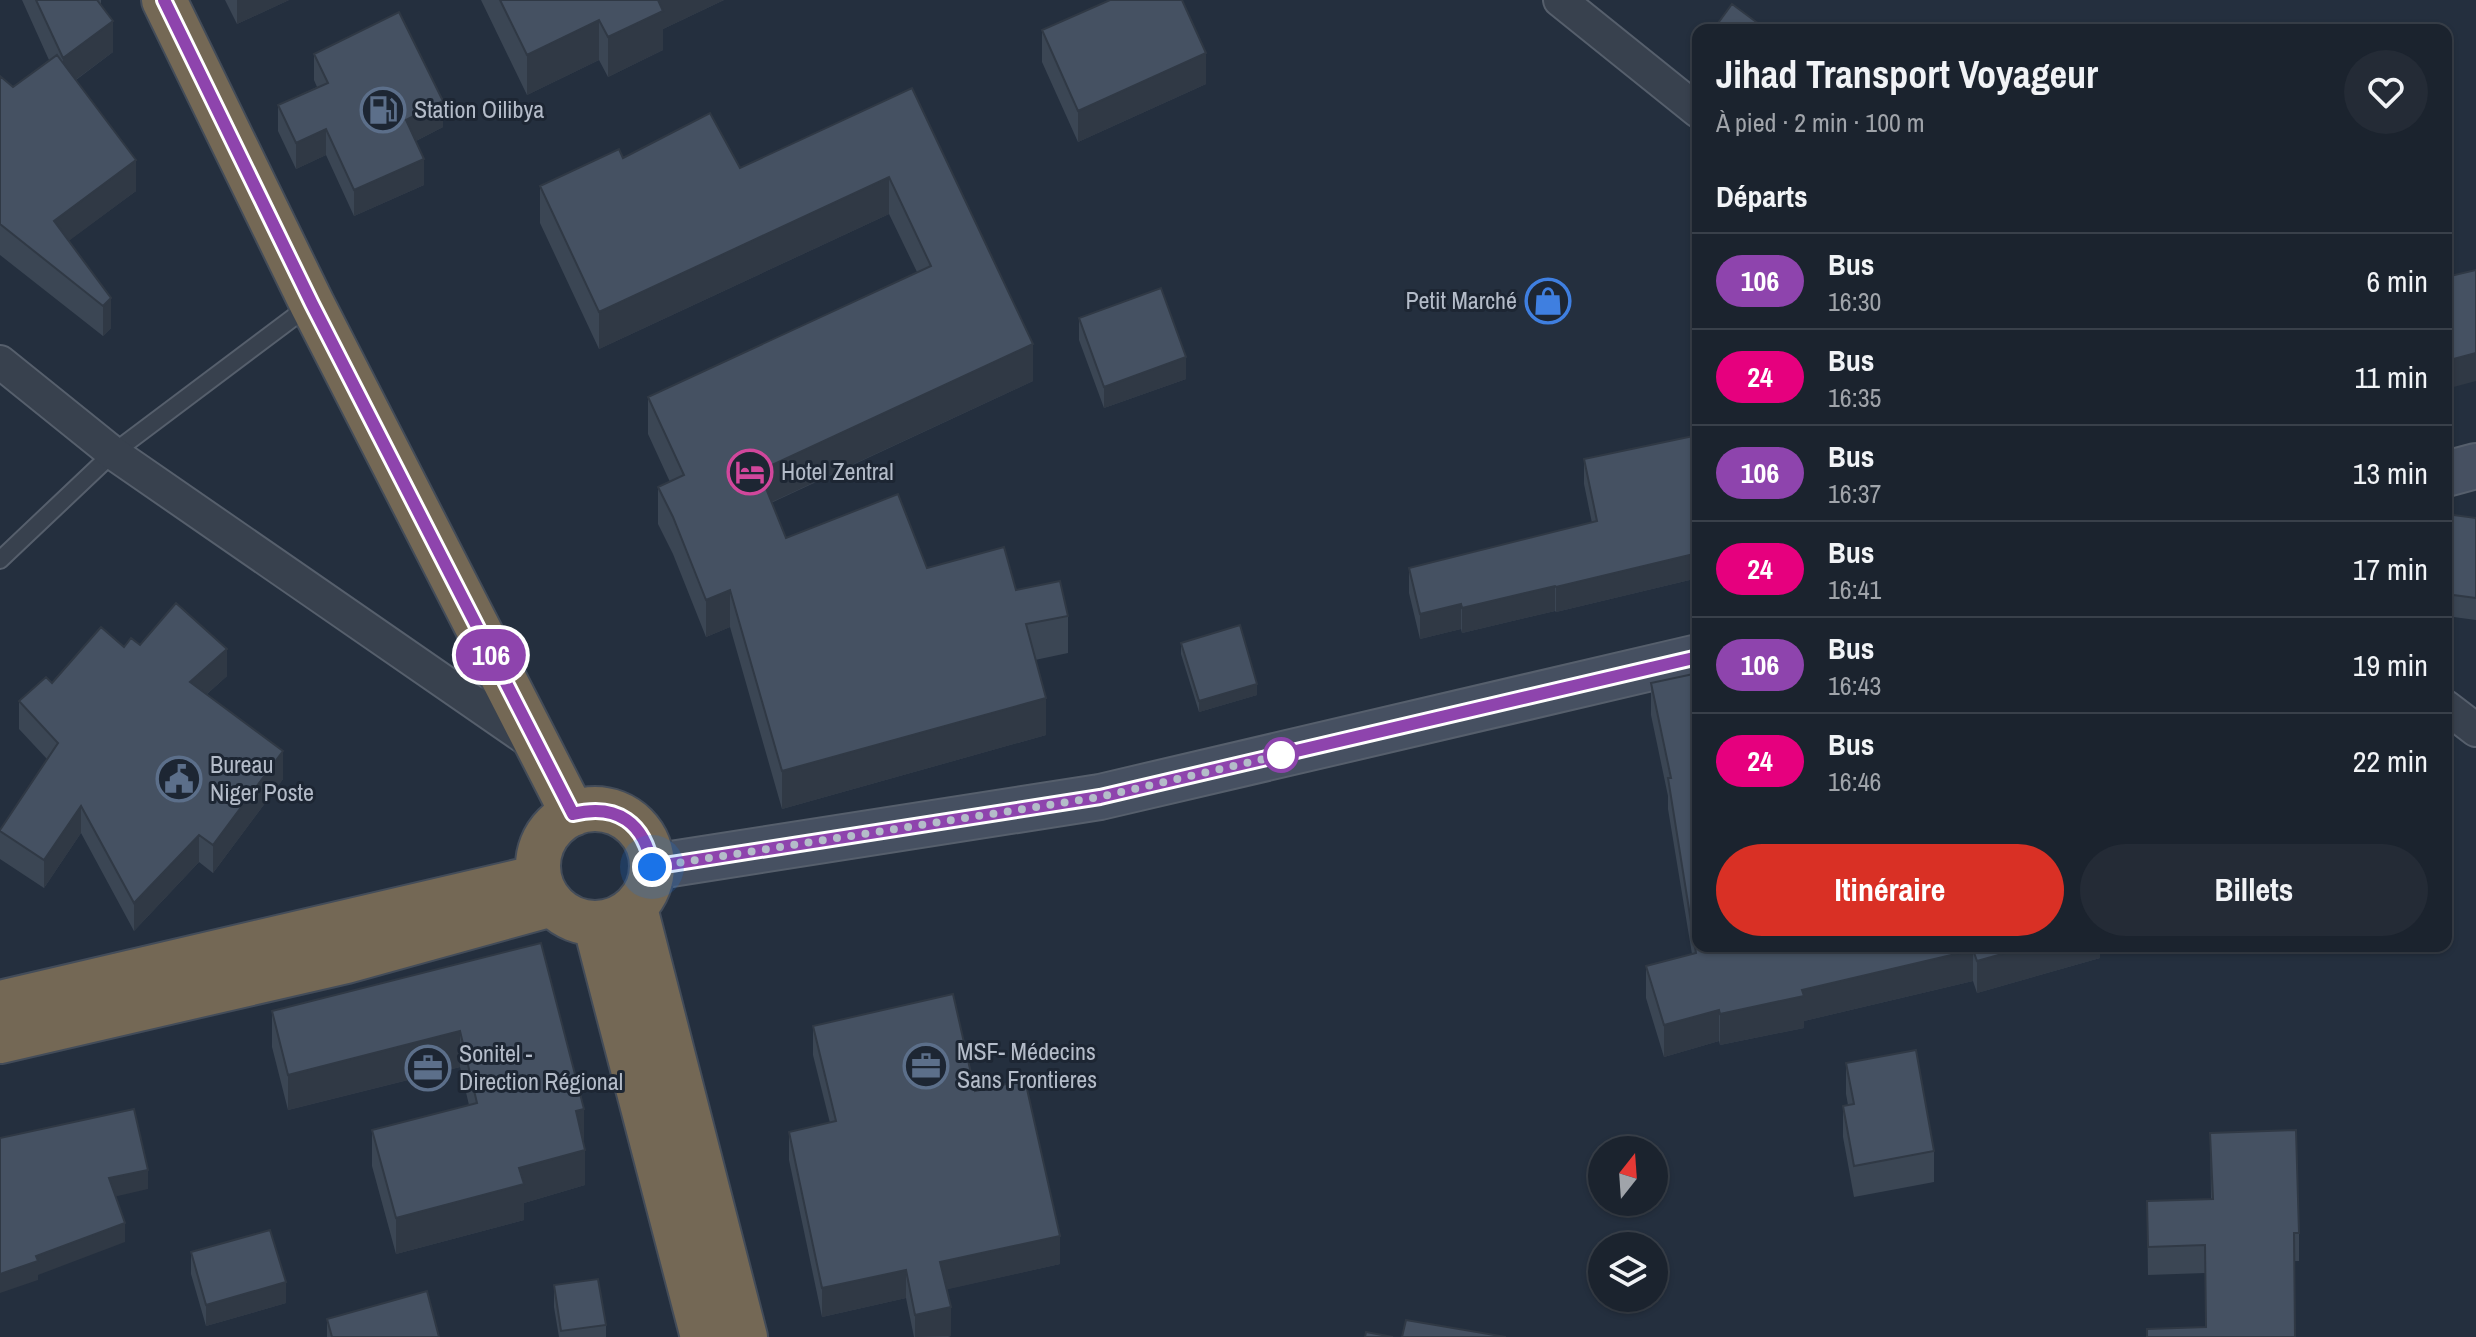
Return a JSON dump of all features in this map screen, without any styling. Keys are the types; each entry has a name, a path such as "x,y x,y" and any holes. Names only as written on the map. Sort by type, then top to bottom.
{"highway":[{"path":"164,0 312,304 573,814"},
{"path":"592,809 610,811 627,819 641,832 649,849 652,867 647,890 635,908 616,919 595,923 579,921 565,914 546,891 538,862 549,832 560,821 592,809"},
{"path":"0,1003 546,891"},
{"path":"0,1041 346,961 546,891"},
{"path":"635,908 745,1337"},
{"path":"595,923 703,1337"}],"street":[{"path":"1560,0 1692,106"},
{"path":"0,362 113,453 537,746"},
{"path":"2452,472 2476,466"},
{"path":"652,867 1100,797 1692,658"},
{"path":"2452,712 2476,730"}],"lane":[{"path":"0,560 113,453 312,304"}],"building":[{"path":"36,0 97,0 113,21 63,58"},
{"path":"500,0 658,0 663,11 608,37 599,20 527,55"},
{"path":"1110,0 1182,0 1206,53 1078,111 1042,30"},
{"path":"1732,4 1759,24 1717,24"},
{"path":"399,12 443,101 406,120 424,159 354,190 326,129 296,143 278,105 328,83 314,54"},
{"path":"57,55 136,160 54,221 111,298 103,306 0,224 0,76 13,87"},
{"path":"912,88 1033,344 759,471 786,538 898,494 927,568 1004,547 1016,590 1060,581 1068,616 1026,624 1046,698 782,771 730,590 706,600 658,487 684,475 648,397 931,266 889,177 599,312 540,186 619,149 623,158 710,113 740,168"},
{"path":"2476,270 2476,353 2452,359 2452,276"},
{"path":"1161,288 1186,357 1104,387 1079,318"},
{"path":"1692,436 1692,554 1462,608 1461,604 1420,614 1409,568 1597,521 1584,459"},
{"path":"2452,515 2476,518 2476,598 2452,595"},
{"path":"176,603 227,649 190,682 283,751 213,845 199,835 134,903 81,806 44,860 0,830 58,743 19,701 46,677 52,683 101,627 124,647 131,638 140,645"},
{"path":"1240,625 1257,684 1199,701 1181,643"},
{"path":"1692,674 1692,928 1668,778 1671,778 1651,683"},
{"path":"541,943 584,1109 576,1111 585,1150 519,1168 524,1184 396,1218 372,1130 477,1103 460,1031 288,1075 272,1011"},
{"path":"1964,952 1802,990 1804,996 1720,1014 1719,1010 1664,1025 1646,966 1696,953"},
{"path":"1974,952 2009,952 1977,961"},
{"path":"953,994 975,1091 1025,1080 1060,1236 940,1262 951,1307 915,1315 906,1270 822,1288 789,1132 836,1121 813,1026"},
{"path":"1916,1050 1934,1151 1854,1166 1843,1106 1854,1104 1846,1063"},
{"path":"134,1109 148,1170 109,1178 125,1223 36,1256 38,1261 0,1274 0,1138"},
{"path":"2296,1130 2299,1233 2294,1233 2295,1337 2147,1337 2147,1329 2206,1327 2205,1245 2148,1247 2147,1201 2213,1199 2210,1133"},
{"path":"270,1230 286,1282 206,1305 191,1252"},
{"path":"598,1279 606,1325 561,1331 554,1285"},
{"path":"427,1291 439,1337 332,1337 327,1319"},
{"path":"1406,1320 1506,1337 1402,1337"},
{"path":"1366,1332 1393,1337 1365,1337"}],"bus line":[{"name":"106","path":"164,0 312,304 573,814 592,809 610,811 627,819 641,832 649,849 652,867 1100,797 1692,658"}],"place":[{"name":"Station Oilibya","path":"383,110"},
{"name":"Petit Marché","path":"1548,301"},
{"name":"Hotel Zentral","path":"750,472"},
{"name":"Bureau Niger Poste","path":"179,779"},
{"name":"MSF- Médecins Sans Frontieres","path":"926,1066"},
{"name":"Sonitel - Direction Régional","path":"428,1068"}],"route":[{"path":"652,867 1100,797 1281,755"}]}
